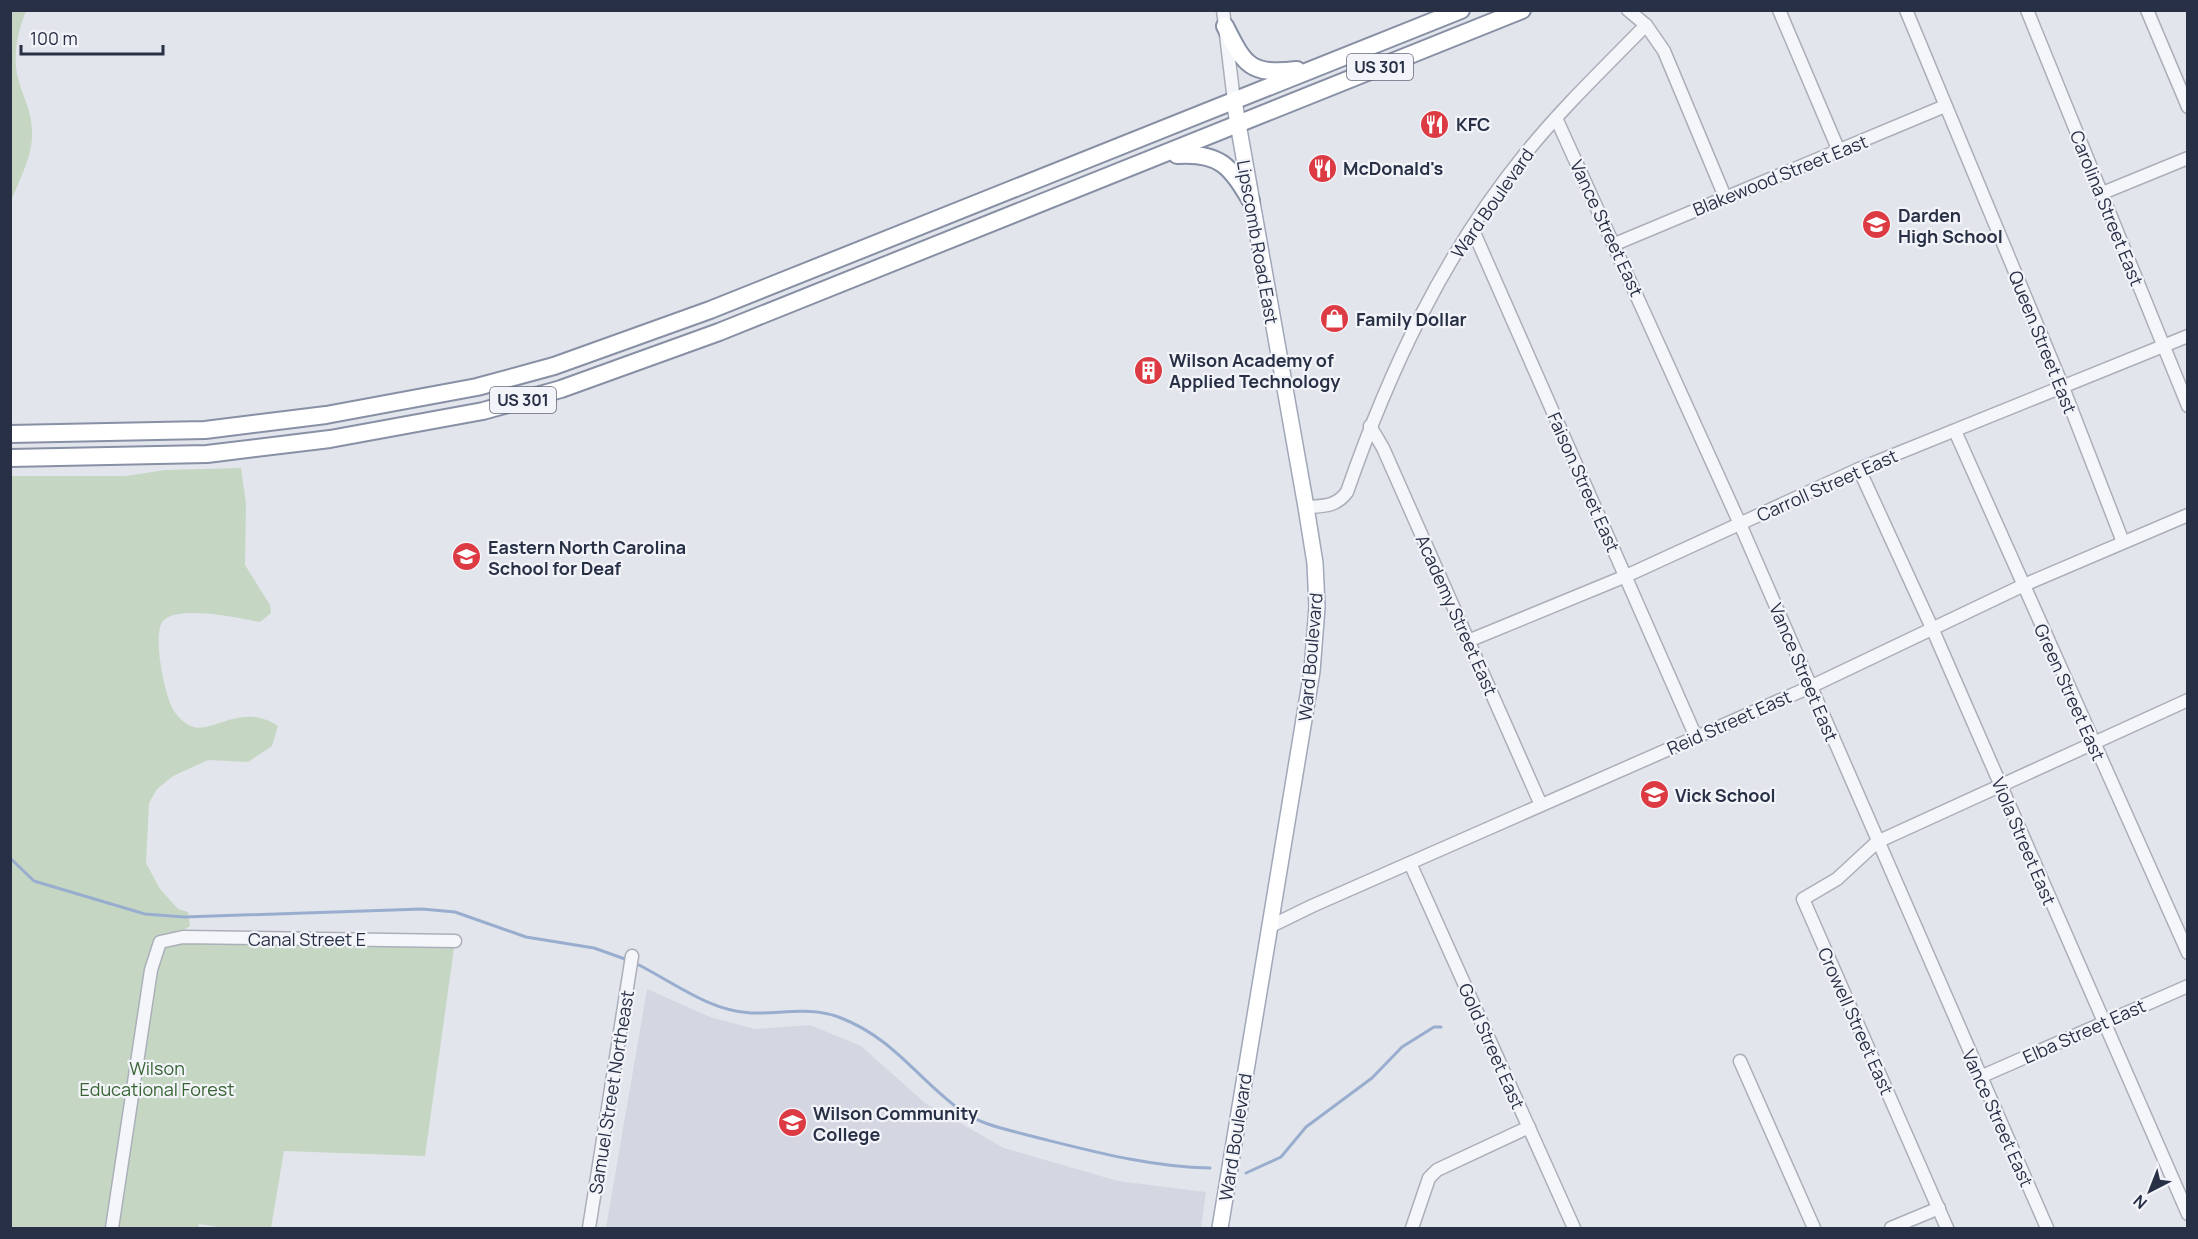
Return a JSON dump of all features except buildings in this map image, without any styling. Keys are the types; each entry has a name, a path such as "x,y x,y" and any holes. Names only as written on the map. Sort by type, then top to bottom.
{"highway":[{"name":"US 301","path":"10,434 205,430 337,413 477,387 615,346 1461,10"},
{"name":"US 301","path":"10,458 207,454 330,439 483,411 623,369 1238,126 1522,10"},
{"path":"1224,18 1240,55 1258,70 1275,72 1319,67"},
{"path":"1164,155 1196,153 1215,158 1233,173 1251,201"}],"main road":[{"name":"Lipscomb Road East","path":"1234,101 1306,507"},
{"name":"Ward Boulevard","path":"1220,1228 1312,671 1317,607 1315,563 1306,507"}],"street":[{"path":"1628,10 1646,25 1664,51 1725,197"},
{"path":"1779,10 1839,151"},
{"name":"Queen Street East","path":"1906,10 2062,385 2123,542"},
{"name":"Carolina Street East","path":"2027,10 2187,406"},
{"path":"2148,10 2187,107"},
{"name":"Lipscomb Road East","path":"1224,18 1234,101"},
{"name":"Ward Boulevard","path":"1306,507 1332,505 1340,501 1347,492 1370,426 1413,330 1472,228 1524,155 1556,118 1646,25"},
{"name":"Blakewood Street East","path":"1615,244 1945,106"},
{"name":"Vance Street East","path":"1556,118 1740,524 2047,1228"},
{"path":"2100,194 2187,158"},
{"name":"Faison Street East","path":"1472,228 1696,737"},
{"name":"Carroll Street East","path":"1468,641 1626,576 1859,469 2187,336"},
{"name":"Academy Street East","path":"1370,426 1383,448 1541,805"},
{"name":"Green Street East","path":"1954,430 2187,953"},
{"name":"Viola Street East","path":"1859,469 1932,628 2187,1214"},
{"name":"Reid Street East","path":"1269,927 1810,687 2024,585 2187,515"},
{"path":"1877,842 2187,700"},
{"name":"Crowell Street East","path":"1877,842 1837,879 1803,899 1947,1228"},
{"name":"Gold Street East","path":"1410,863 1574,1228"},
{"name":"Canal Street E","path":"112,1228 151,970 160,942 183,937 455,941"},
{"name":"Samuel Street Northeast","path":"589,1228 632,956"},
{"name":"Elba Street East","path":"1980,1077 2187,986"},
{"path":"1740,1061 1814,1228"},
{"path":"1412,1228 1429,1178 1437,1170 1529,1127"},
{"path":"1891,1228 1939,1209"}],"shaded area":[{"name":"Wilson Community College","path":"647,989 710,1017 755,1029 810,1025 861,1046 925,1103 1004,1148 1118,1181 1206,1192 1201,1228 606,1228"}],"green space":[{"path":"11,10 26,11 18,37 16,64 19,82 31,118 32,140 28,158 11,201"},
{"name":"Wilson Educational Forest","path":"241,468 246,504 245,565 270,605 271,613 260,622 198,613 174,615 165,619 159,635 160,664 170,704 177,715 189,725 199,728 208,727 228,720 251,717 264,719 278,726 272,746 248,762 208,760 173,776 157,789 149,803 146,863 160,889 178,909 188,912 190,926 180,932 455,941 425,1156 284,1151 271,1228 226,1228 199,1224 198,1228 11,1228 10,476 126,476 165,470"}],"waterway":[{"path":"10,858 34,881 145,914 184,917 422,909 455,912 526,937 594,948 625,959"},
{"path":"639,965 707,1002 736,1011 751,1013 808,1011 841,1018 877,1037 963,1112 1002,1129 1118,1157 1163,1165 1210,1168"},
{"path":"1246,1173 1281,1157 1306,1127 1372,1078 1402,1047 1434,1027 1441,1027"}],"place":[{"name":"KFC","path":"1435,124"},
{"name":"McDonald's","path":"1322,168"},
{"name":"Darden High School","path":"1877,225"},
{"name":"Family Dollar","path":"1335,319"},
{"name":"Wilson Academy of Applied Technology","path":"1148,370"},
{"name":"Eastern North Carolina School for Deaf","path":"467,557"},
{"name":"Vick School","path":"1654,795"},
{"name":"Wilson Community College","path":"792,1123"}]}
